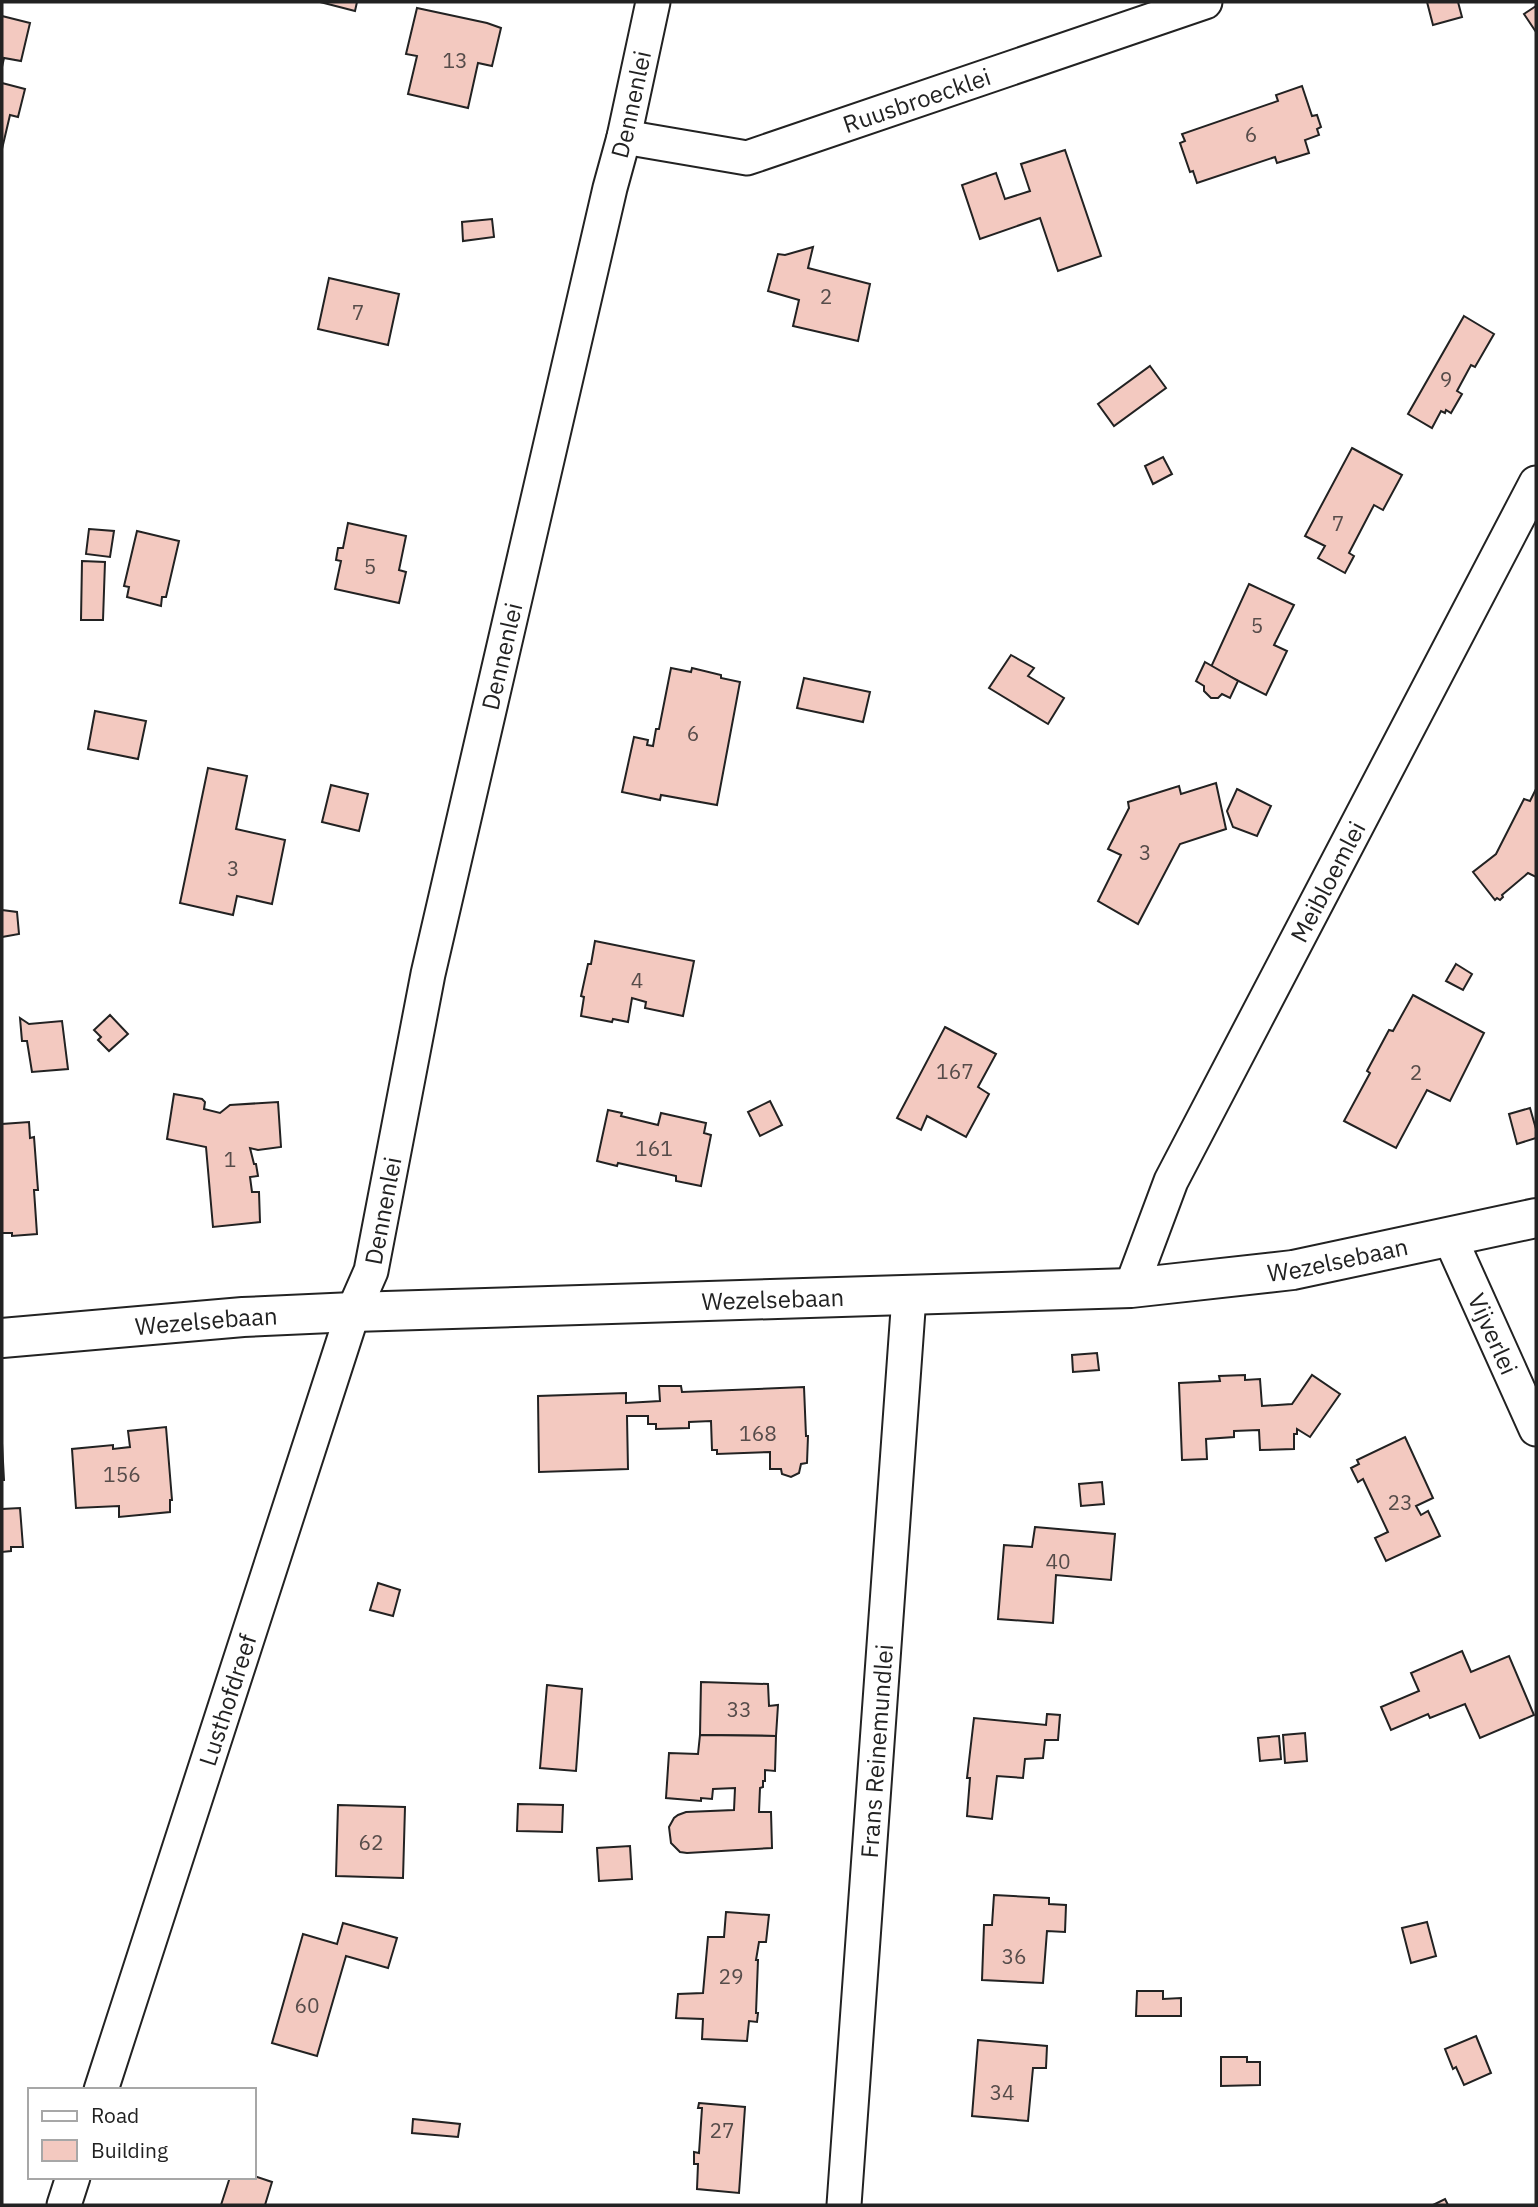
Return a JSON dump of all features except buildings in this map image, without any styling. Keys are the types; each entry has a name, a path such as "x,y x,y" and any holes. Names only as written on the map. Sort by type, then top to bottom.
{"street":[{"name":"Dennenlei","path":"353,1312 371,1271 428,974 624,137 653,2"},
{"name":"Ruusbroecklei","path":"624,137 747,158 1205,2"},
{"name":"Meibloemlei","path":"1131,1288 1171,1181 1536,483"},
{"name":"Wezelsebaan","path":"2,1338 243,1317 353,1312 1131,1288 1293,1270 1536,1218"},
{"name":"Vijverlei","path":"1450,1238 1536,1429"},
{"name":"Frans Reinemundlei","path":"844,2205 909,1296"},
{"name":"Lusthofdreef","path":"102,2088 353,1312"},
{"path":"64,2205 72,2179"}]}
